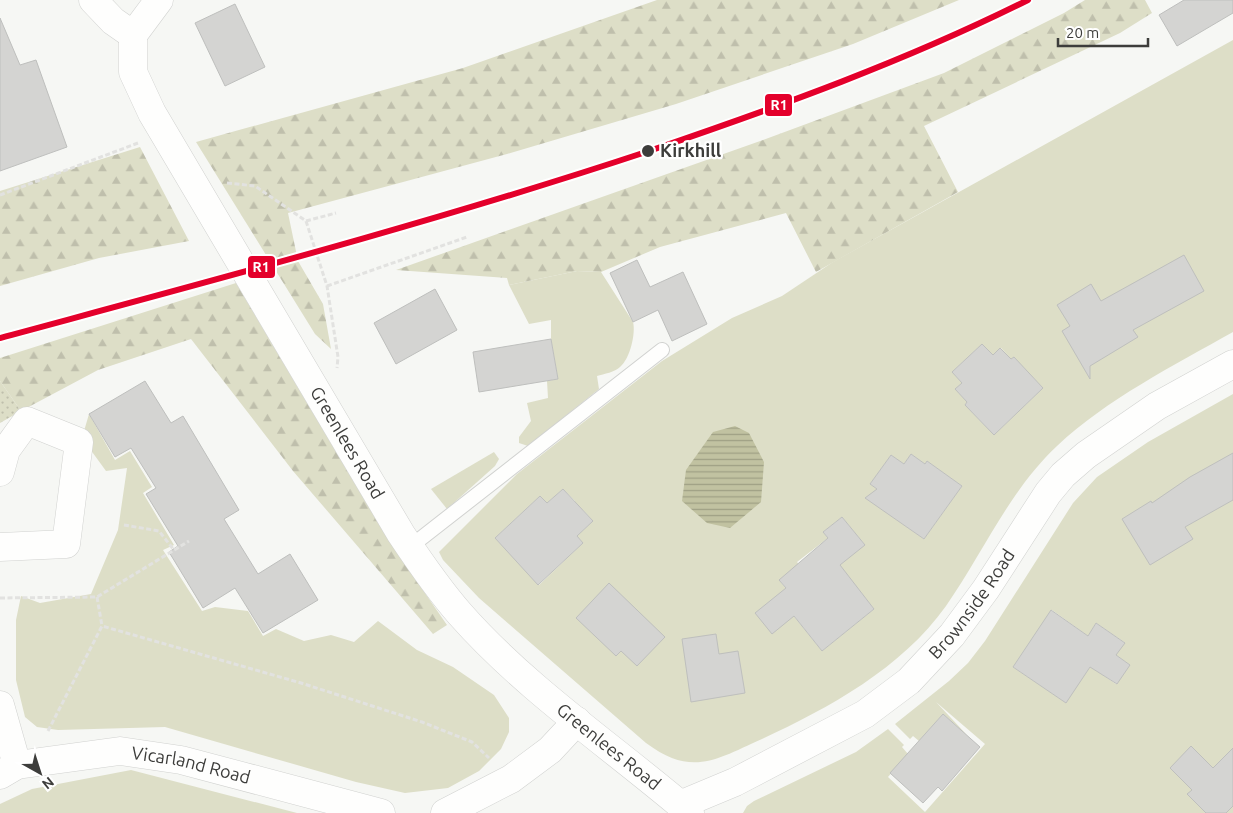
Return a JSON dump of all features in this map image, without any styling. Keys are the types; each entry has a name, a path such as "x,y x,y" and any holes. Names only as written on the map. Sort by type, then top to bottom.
{"street":[{"path":"93,0 113,21 133,35 159,0"},
{"name":"Greenlees Road","path":"133,35 133,72 164,133 410,548 459,613 492,648 577,721 685,809"},
{"name":"Brownside Road","path":"685,809 865,714 909,680 952,636 986,589 1048,493 1063,475 1086,455 1157,406 1233,364"},
{"path":"0,472 6,450 27,421 79,442 66,544 0,547"},
{"path":"0,705 17,767"},
{"path":"445,813 511,779 550,750 577,721"},
{"name":"Vicarland Road","path":"17,767 120,751 173,759 381,813"}],"lane":[{"path":"410,548 662,350"}],"path":[{"path":"0,195 164,133"},
{"path":"221,183 255,186 306,221 327,286 338,357 336,375"},
{"path":"306,221 336,213"},
{"path":"327,286 467,237"},
{"path":"124,525 159,531 174,550"},
{"path":"0,598 97,597 189,541"},
{"path":"17,767 102,626 97,597"},
{"path":"102,626 300,683 422,722 472,742 490,759"}],"green space":[{"path":"657,0 959,0 853,44 676,104 507,154 288,213 298,261 323,304 331,349 315,334 196,142 463,68"},
{"path":"1085,0 1145,0 1152,13 1120,33 924,126 958,192 816,272 786,213 660,247 601,272 577,271 509,285 507,278 396,270 763,140 944,73 1064,13"},
{"path":"1233,40 1233,332 1119,398 1076,429 1057,446 1040,464 1011,502 946,606 908,649 886,667 863,684 813,714 731,753 704,762 677,760 646,743 479,598 443,560 439,552 517,474 662,361 732,318 782,296 833,262","holes":["982,344 993,355 1001,348 1011,359 1014,358 1043,388 994,435 965,405 967,402 956,390 962,383 952,372","911,454 925,464 927,461 962,486 924,539 890,515 884,494 870,484 891,455 904,464","563,489 575,501 559,516 583,510 593,521 577,536 583,543 539,585 495,538 540,496 547,503","842,517 865,545 836,561 874,609 822,651 784,604 792,596 779,580 812,581 797,562 828,538 823,532"]},
{"path":"140,147 189,241 99,258 0,286 0,191"},
{"path":"577,271 601,272 633,322 634,333 631,346 627,358 618,369 597,376 599,389 528,446 519,443 519,437 531,421 527,403 548,398 547,381 558,379 551,339 551,320 529,324 509,285"},
{"path":"236,283 387,538 447,625 433,634 293,471 191,339 98,370 21,411 0,381 0,358"},
{"path":"0,381 21,411 0,423"},
{"path":"1233,394 1233,813 743,813 747,806 754,801 856,752 888,729 904,745 902,747 908,754 888,777 925,812 985,744 936,702 967,735 943,714 919,741 913,736 910,739 895,724 949,681 968,663 985,641 1073,503 1097,477 1148,442","holes":["1052,610 1088,636 1096,623 1124,642 1116,655 1130,665 1116,684 1100,673 1093,663 1065,702 1013,667"]},
{"path":"89,414 115,460 130,451 152,487 143,493 174,545 163,550 202,611 215,607 248,611 263,636 276,629 304,641 331,635 354,642 378,621 417,650 453,667 494,695 509,718 509,732 501,749 479,771 448,788 405,793 356,782 165,727 58,730 37,727 25,717 16,680 16,620 21,596 40,603 91,594 118,530 127,468 106,471 82,438"},
{"path":"494,452 499,459 495,466 447,509 431,489"},
{"path":"131,770 297,813 0,813 0,804 32,789"}],"shaded area":[{"path":"735,426 749,433 764,462 761,502 730,528 707,523 682,501 686,470 713,432"}],"building":[{"path":"1184,0 1233,0 1233,13 1177,46 1159,15"},
{"path":"235,4 265,67 225,86 195,23"},
{"path":"0,18 20,65 36,60 67,147 0,171"},
{"path":"1184,255 1204,291 1133,330 1138,337 1090,366 1090,379 1062,331 1070,326 1057,305 1091,284 1101,301"},
{"path":"637,260 650,287 683,272 707,324 672,341 658,310 633,322 610,273"},
{"path":"435,289 457,330 396,364 374,323"},
{"path":"551,339 558,379 479,392 473,352"},
{"path":"982,344 993,355 1000,348 1011,359 1014,357 1043,388 994,435 965,405 967,402 955,389 962,383 952,372"},
{"path":"145,381 171,423 183,416 239,510 224,519 258,574 290,554 318,600 263,633 235,588 203,608 169,552 178,546 146,494 156,488 131,448 115,457 89,414"},
{"path":"1233,453 1233,500 1185,527 1193,539 1150,565 1122,519 1151,501 1152,503 1190,477"},
{"path":"911,454 925,464 927,461 962,486 924,539 865,498 877,489 870,484 891,455 904,464"},
{"path":"563,489 593,521 577,536 583,543 538,585 495,538 540,496 547,503"},
{"path":"842,517 865,545 840,565 874,609 822,651 794,616 772,634 755,613 786,588 779,580 828,538 823,532"},
{"path":"609,583 665,637 637,666 621,651 616,656 576,618"},
{"path":"1051,610 1088,636 1096,623 1125,643 1116,655 1130,665 1117,684 1090,667 1066,703 1013,667"},
{"path":"716,634 719,654 738,651 745,693 691,702 682,639"},
{"path":"943,714 980,747 942,791 938,787 923,803 890,773"},
{"path":"1191,746 1213,768 1233,748 1233,806 1226,813 1206,813 1187,794 1192,790 1170,768"}],"transit line":[{"name":"R1","path":"0,338 407,226 649,151 841,82 935,43 1028,0"}],"place":[{"name":"Kirkhill","path":"648,151"}]}
